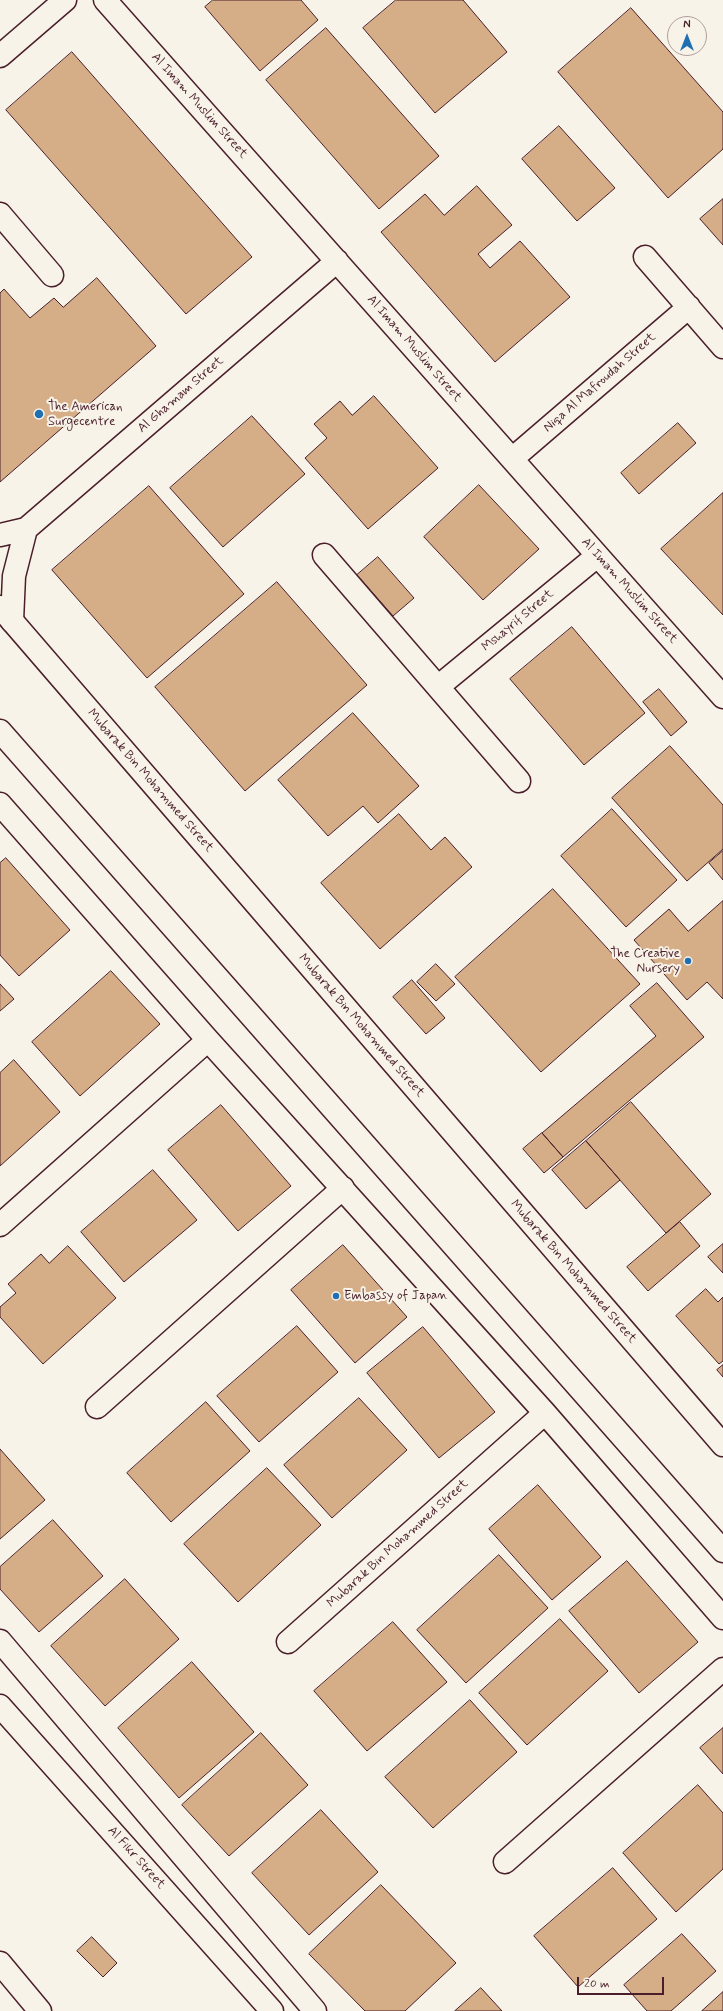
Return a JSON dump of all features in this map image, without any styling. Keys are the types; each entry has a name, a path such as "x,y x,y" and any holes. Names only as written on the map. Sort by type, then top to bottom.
{"street":[{"path":"0,56 65,0"},
{"name":"Al Imam Muslim Street","path":"105,0 723,698"},
{"path":"0,214 52,275"},
{"path":"646,257 723,347"},
{"name":"Al Ghamam Street","path":"0,535 26,529 337,261"},
{"name":"Niqa Al Mafroudah Street","path":"512,459 689,307"},
{"path":"6,614 26,529"},
{"path":"324,555 439,686 519,781"},
{"name":"Mshayrif Street","path":"439,686 597,556"},
{"name":"Mubarak Bin Mohammed Street","path":"6,614 723,1445"},
{"path":"0,731 723,1551"},
{"path":"4,815 343,1188 545,1414 723,1618"},
{"path":"0,1225 208,1040"},
{"path":"97,1407 343,1188"},
{"name":"Mubarak Bin Mohammed Street","path":"288,1642 545,1414"},
{"path":"0,1641 315,2011"},
{"path":"505,1862 723,1669"},
{"name":"Al Fikr Street","path":"0,1706 272,2011"},
{"path":"0,1963 31,2008"}],"building":[{"path":"213,0 301,0 318,20 260,71 205,7"},
{"path":"396,0 463,0 507,52 435,113 363,28"},
{"path":"631,8 667,49 667,56 673,56 723,112 723,149 668,198 558,72"},
{"path":"326,28 439,156 379,209 266,80"},
{"path":"72,52 252,257 186,314 6,110"},
{"path":"559,126 615,188 577,221 522,159"},
{"path":"477,186 512,225 478,254 490,268 520,241 570,297 495,362 381,232 425,194 444,215"},
{"path":"723,199 723,245 700,219"},
{"name":"The American Surgecentre","path":"97,278 156,346 0,482 0,293 4,289 30,318 54,298 63,307"},
{"path":"374,396 438,468 368,529 305,458 327,438 314,424 340,401 352,415"},
{"path":"252,416 305,474 223,547 170,488"},
{"path":"678,423 696,443 639,494 621,473"},
{"path":"479,485 539,549 483,600 424,537"},
{"path":"149,486 244,594 147,678 52,570"},
{"path":"723,493 723,615 661,549"},
{"path":"378,557 414,598 393,616 357,575"},
{"path":"277,582 367,685 245,791 155,687"},
{"path":"572,627 645,713 584,765 510,679"},
{"path":"659,689 687,722 671,736 643,702"},
{"path":"353,713 419,786 378,823 363,806 328,836 278,780"},
{"path":"670,746 723,805 723,849 687,881 612,798"},
{"path":"612,809 677,880 626,927 561,856"},
{"path":"399,814 431,850 445,837 472,867 380,949 321,883"},
{"path":"723,851 723,880 709,863"},
{"path":"6,858 70,930 19,976 0,955 0,863"},
{"path":"553,889 640,984 541,1072 455,977"},
{"name":"The Creative Nursery","path":"723,901 723,999 707,982 687,1000 634,940 669,909 688,931"},
{"path":"436,964 455,984 436,1001 417,982"},
{"path":"111,971 160,1024 80,1096 32,1042"},
{"path":"412,980 445,1018 426,1034 393,997"},
{"path":"657,983 704,1037 563,1157 542,1133 656,1036 630,1006"},
{"path":"0,984 14,999 0,1011"},
{"path":"14,1060 60,1112 0,1166 0,1073"},
{"path":"631,1102 711,1194 666,1233 586,1141"},
{"path":"221,1105 291,1186 238,1231 168,1150"},
{"path":"542,1133 563,1157 544,1173 523,1149"},
{"path":"586,1141 620,1180 586,1209 552,1170"},
{"path":"153,1170 197,1220 124,1282 81,1232"},
{"path":"680,1222 700,1246 648,1291 627,1267"},
{"path":"723,1244 723,1273 708,1257"},
{"path":"343,1245 407,1317 355,1363 291,1290"},
{"path":"68,1246 116,1298 43,1364 0,1317 0,1307 16,1293 8,1284 41,1254 49,1263"},
{"path":"706,1289 718,1302 723,1297 723,1361 719,1364 676,1316"},
{"path":"297,1326 338,1372 259,1442 217,1396"},
{"path":"423,1327 495,1412 439,1458 367,1373"},
{"path":"723,1365 723,1377 717,1370"},
{"path":"359,1398 407,1450 332,1518 284,1465"},
{"path":"206,1402 250,1451 171,1522 127,1473"},
{"path":"0,1449 45,1500 0,1539"},
{"path":"267,1468 321,1525 238,1602 184,1544"},
{"path":"538,1485 601,1557 552,1600 489,1529"},
{"path":"53,1520 103,1576 39,1632 0,1589 0,1567"},
{"path":"499,1555 548,1608 466,1683 417,1630"},
{"path":"627,1561 698,1642 639,1693 569,1611"},
{"path":"125,1579 179,1639 105,1706 51,1646"},
{"path":"560,1619 608,1671 527,1745 479,1693"},
{"path":"393,1622 447,1682 367,1751 314,1691"},
{"path":"192,1662 254,1732 179,1798 118,1728"},
{"path":"470,1700 517,1752 433,1828 385,1777"},
{"path":"723,1728 723,1774 700,1748"},
{"path":"261,1733 308,1785 229,1856 182,1805"},
{"path":"698,1785 723,1813 723,1869 676,1912 623,1853"},
{"path":"321,1810 378,1872 309,1935 252,1873"},
{"path":"613,1868 657,1919 578,1987 534,1936"},
{"path":"381,1885 456,1963 405,2011 365,2011 309,1954"},
{"path":"682,1934 716,1971 671,2011 647,2011 624,1985"},
{"path":"92,1937 117,1963 103,1977 77,1951"},
{"path":"481,1988 502,2011 455,2011"},
{"path":"723,1992 723,2011 702,2011"}],"place":[{"name":"The American Surgecentre","path":"39,414"},
{"name":"The Creative Nursery","path":"688,961"},
{"name":"Embassy of Japan","path":"336,1296"}]}
